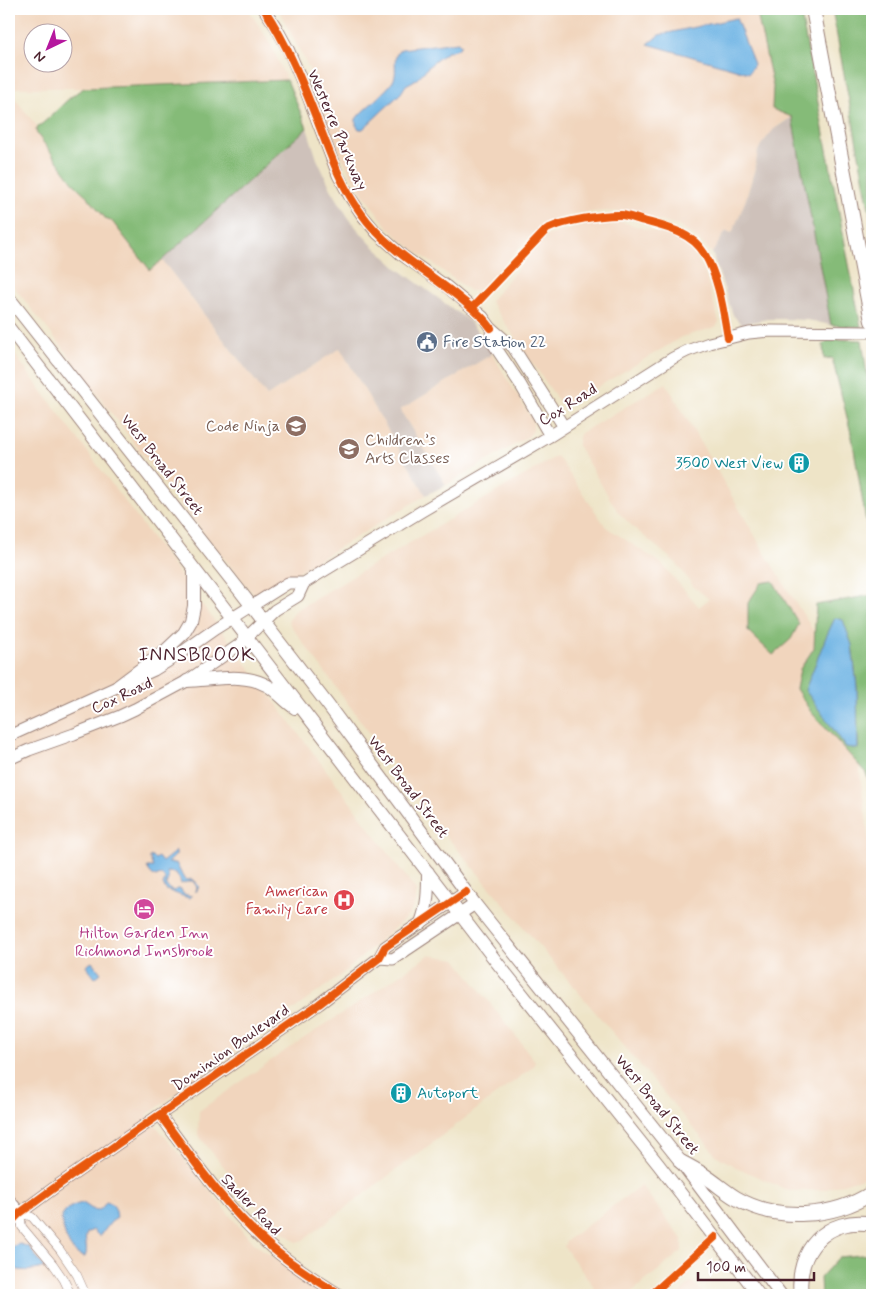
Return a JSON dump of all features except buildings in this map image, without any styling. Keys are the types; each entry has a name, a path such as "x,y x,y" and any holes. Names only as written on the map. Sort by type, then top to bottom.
{"highway":[{"path":"813,9 872,321"},
{"path":"681,1162 736,1198 778,1213 801,1214 836,1209 853,1203 872,1192"},
{"path":"801,1295 802,1268 808,1252 817,1240 830,1230 848,1224 872,1224"}],"main road":[{"name":"West Broad Street","path":"9,298 264,621 475,904 681,1162 781,1295"},
{"path":"9,328 499,965 653,1158 759,1295"},
{"path":"118,686 166,650 184,632 191,621 194,606 194,570"},
{"path":"187,681 233,678 250,679 269,687 289,704 305,713"},
{"path":"421,923 427,903 428,872"}],"street":[{"name":"Westerre Parkway","path":"264,9 288,49 338,175 362,215 377,233 402,255 446,286 483,317 491,328 513,347 564,427"},
{"path":"472,308 547,229 558,224 606,215 623,215 678,231 691,238 703,252 720,296 728,338"},
{"name":"Westerre Parkway","path":"491,328 492,342 520,384 550,436"},
{"name":"Cox Road","path":"13,734 166,663 288,583 304,583 550,436 687,351 749,333 771,331 872,332"},
{"name":"Cox Road","path":"9,759 28,750 120,716 187,681 236,647 275,610 298,596 304,583"},
{"path":"9,742 13,734"},
{"name":"Dominion Boulevard","path":"9,1224 20,1213 54,1188 294,1021 379,958 385,948 466,892"},
{"name":"Dominion Boulevard","path":"379,958 393,959 475,904"},
{"name":"Sadler Road","path":"160,1115 214,1188 244,1222 295,1266 340,1295"},
{"path":"9,1200 20,1213 32,1217 60,1250 77,1275 86,1295"},
{"path":"20,1213 22,1226 53,1264 71,1295"},
{"path":"651,1295 715,1237"}],"shaded area":[{"path":"9,9 248,9 269,41 287,80 84,88 9,88"},
{"path":"278,9 756,9 773,86 772,108 792,117 780,124 761,145 746,199 732,233 726,231 712,253 699,240 678,226 626,212 582,213 560,218 542,227 528,238 480,289 470,291 401,240 387,226 363,194 352,177 337,146 324,114 315,80"},
{"path":"9,91 150,269 162,260 267,396 340,348 426,495 263,593 256,594 250,590 166,486 63,348 9,281"},
{"path":"792,117 831,325 807,320 782,319 768,319 741,324 733,315 712,253 726,231 732,233 746,199 761,145 774,129"},
{"path":"307,128 317,159 331,189 359,231 397,268 469,321 492,354 400,410 446,485 426,495 340,348 267,396 162,260"},
{"path":"616,220 680,239 689,247 704,270 719,322 716,327 682,337 574,401 560,403 490,301 546,236 599,221"},
{"path":"9,347 416,890 416,902 408,916 340,976 147,1115 252,1242 326,1295 9,1295"},
{"path":"492,354 531,418 533,430 529,436 446,485 400,410"},
{"path":"666,383 766,555 849,688 872,864 872,1171 866,1177 823,1190 789,1191 736,1167 717,1156 437,825 288,621 296,610 557,456 606,527 661,563 699,607 709,599 693,586 677,564 618,512 578,446 578,439 581,433"},
{"path":"429,955 456,959 535,1061 533,1067 303,1240 296,1242 264,1216 198,1135 199,1111 292,1046"},
{"path":"641,1185 682,1239 682,1251 628,1295 590,1295 594,1287 564,1247 566,1241"},
{"path":"692,1281 705,1295 677,1295"}],"green space":[{"path":"756,9 800,9 861,327 831,325 792,117 772,109 773,86"},
{"path":"832,9 872,9 872,225"},
{"path":"287,80 307,128 150,270 111,220 105,218 88,197 76,186 37,134 36,130 84,88"},
{"path":"829,339 862,340 872,410 872,569 852,437 832,358 824,359 823,345"},
{"path":"773,581 799,624 791,639 773,655 748,631 748,603 761,583"},
{"path":"872,595 872,791 866,773 811,712 796,689 800,669 814,648 816,605","holes":["852,645 857,687 858,749"]},
{"path":"872,1254 872,1295 821,1295 820,1278 839,1257"}],"water":[{"path":"736,18 754,64 749,73 648,44 659,35"},
{"path":"458,42 461,45 458,49 447,52 430,65 417,79 406,85 401,93 363,129 359,129 356,125 356,119 392,83 395,75 396,55 401,49"},
{"path":"835,618 843,620 852,645 857,687 858,749 846,747 805,690"},
{"path":"176,851 176,855 168,863 176,863 184,879 192,879 199,886 197,891 194,891 197,887 193,881 181,884 176,873 167,872 169,876 166,885 174,891 181,889 183,894 192,896 190,898 166,890 163,885 165,879 163,876 156,877 147,867 153,867 150,856 155,859 158,857 162,862"},
{"path":"92,962 101,973 95,978 86,966"},
{"path":"106,1202 113,1205 117,1218 99,1236 93,1230 87,1233 85,1257 79,1255 68,1242 61,1218 68,1209 76,1205 83,1203 92,1209 99,1210"},
{"path":"20,1244 29,1247 44,1267 35,1270 9,1268 9,1248"}],"cycle path":[{"path":"264,9 294,65 342,181 361,213 371,226 395,249 469,306 491,328"},
{"path":"472,308 547,229 563,223 584,219 622,215 677,231 699,246 709,263 717,283 728,338"},
{"path":"9,1224 20,1213 54,1188 319,1004 379,958 385,947 466,892"},
{"path":"160,1115 185,1150 240,1217 287,1260 340,1295"},
{"path":"651,1295 715,1237"}],"place":[{"name":"Fire Station 22","path":"427,342"},
{"name":"Code Ninja","path":"296,426"},
{"name":"Children’s Arts Classes","path":"349,449"},
{"name":"3500 West View","path":"799,463"},
{"name":"American Family Care","path":"344,900"},
{"name":"Hilton Garden Inn Richmond Innsbrook","path":"144,909"},
{"name":"Autoport","path":"401,1093"}],"district":[{"name":"INNSBROOK","path":"197,655"}]}
